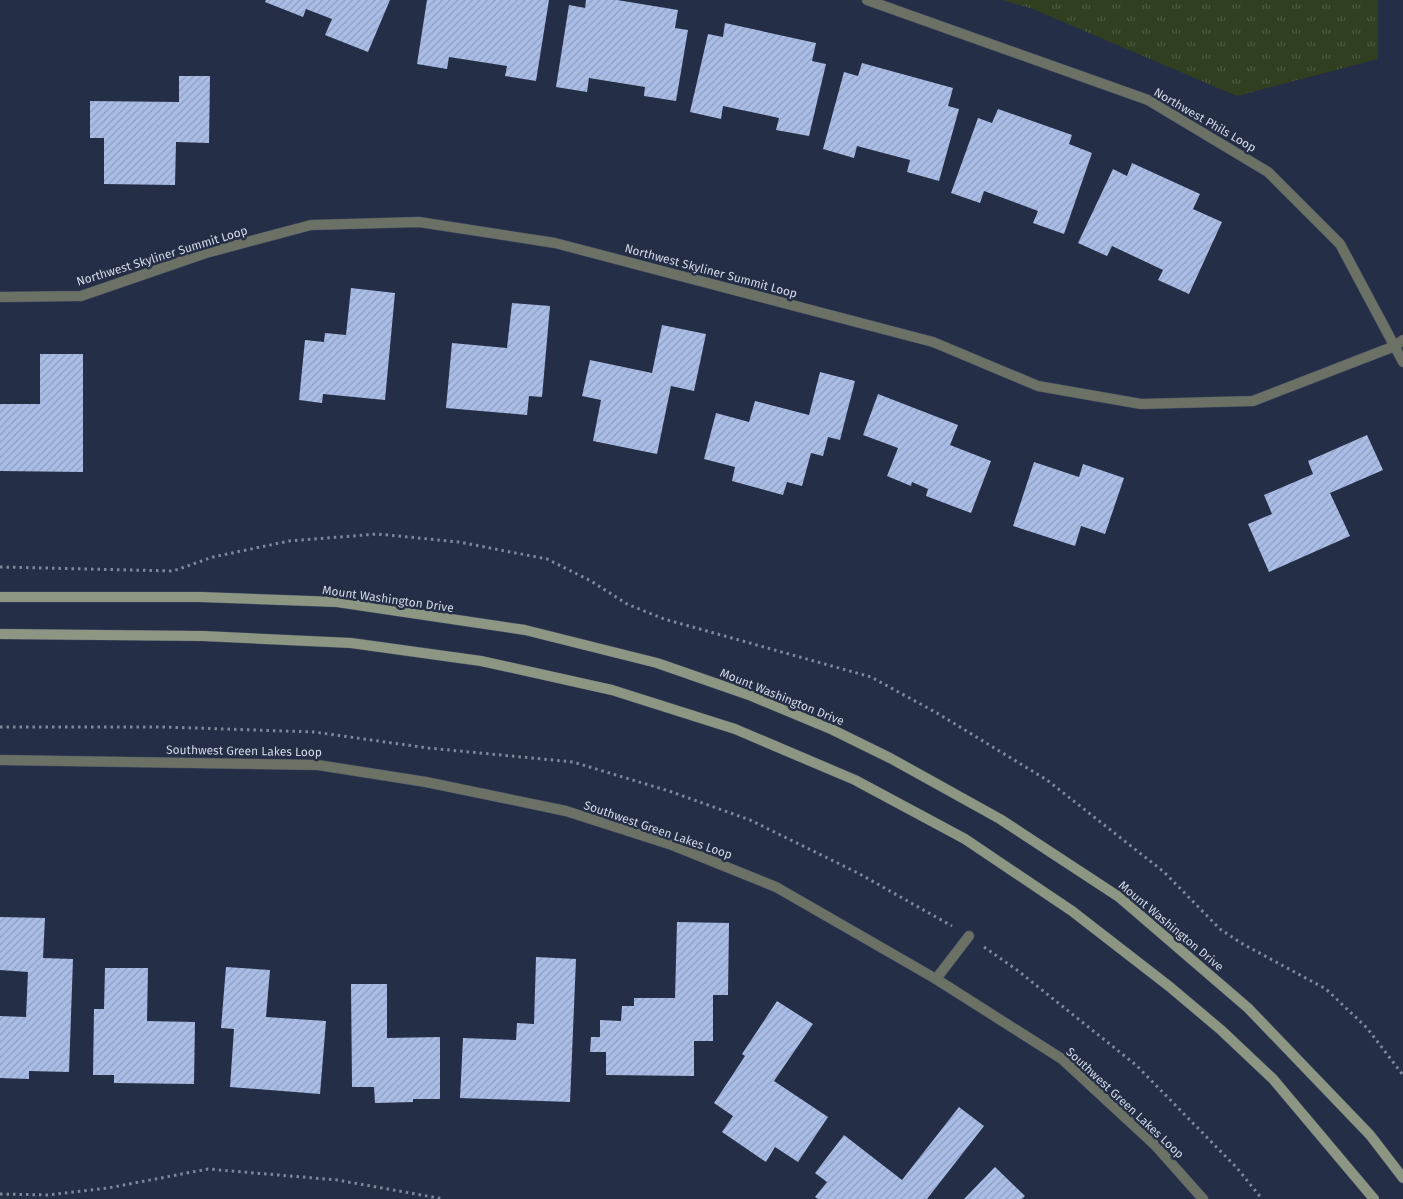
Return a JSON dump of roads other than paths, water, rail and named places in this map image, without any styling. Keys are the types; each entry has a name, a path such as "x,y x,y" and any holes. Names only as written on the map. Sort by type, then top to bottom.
{"main road":[{"name":"Mount Washington Drive","path":"0,597 200,597 337,602 525,630 657,663 749,695 833,730 890,758 1000,819 1119,897 1248,1008 1370,1135 1403,1178"},
{"path":"0,634 203,636 350,642 481,661 612,690 735,729 855,780 965,839 1072,911 1170,987 1221,1030 1266,1073 1374,1199"}],"street":[{"name":"Northwest Phils Loop","path":"867,0 1148,100 1268,172 1340,244 1399,343 1403,362"},
{"name":"Northwest Skyliner Summit Loop","path":"0,297 80,296 206,253 312,225 419,222 555,243 933,342 1038,386 1141,404 1253,401 1399,343"},
{"name":"Southwest Green Lakes Loop","path":"0,760 318,764 426,782 566,811 672,845 776,886 936,979 1062,1059 1155,1145 1203,1199"},
{"path":"936,979 968,936"}]}
